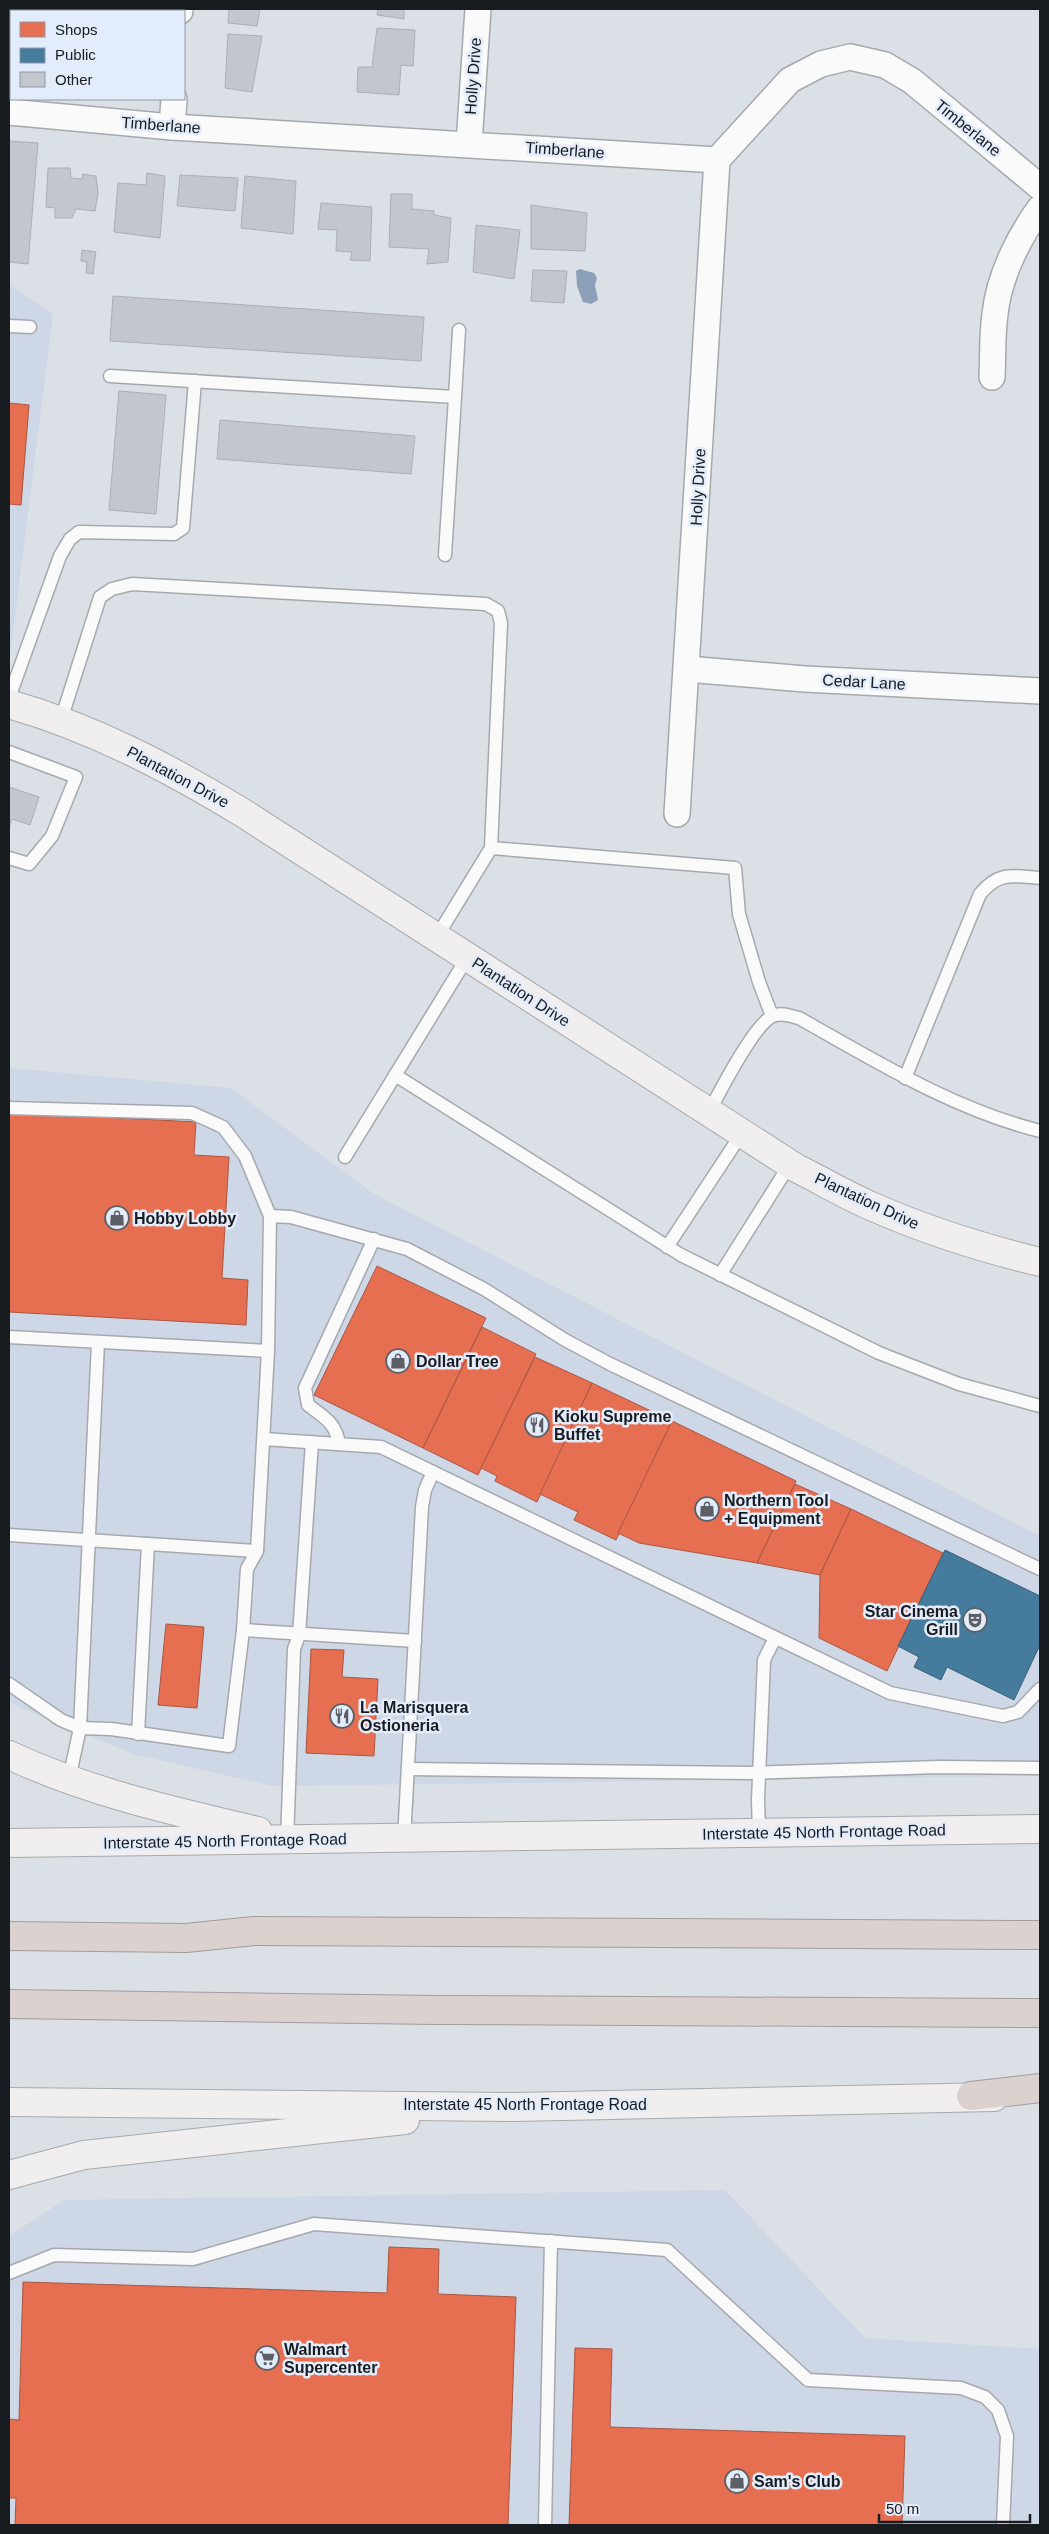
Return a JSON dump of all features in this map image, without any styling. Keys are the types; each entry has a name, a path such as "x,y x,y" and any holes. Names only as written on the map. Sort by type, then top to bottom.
{"highway":[{"path":"9,1936 186,1938 254,1930 1040,1934"},
{"path":"9,2004 436,2010 1040,2013"},
{"path":"972,2096 1040,2088"}],"main road":[{"name":"Plantation Drive","path":"9,704 61,720 174,771 243,813 790,1164 870,1206 932,1230 1000,1252 1040,1262"},
{"path":"9,1755 128,1800 277,1836 284,1841"},
{"name":"Interstate 45 North Frontage Road","path":"9,1843 284,1841 1040,1829"},
{"name":"Interstate 45 North Frontage Road","path":"9,2102 516,2107 972,2096 1040,2098"},
{"path":"9,2175 84,2154 516,2107"}],"street":[{"name":"Holly Drive","path":"469,144 478,9"},
{"name":"Timberlane","path":"9,112 172,127 718,160 790,80 821,64 850,57 885,65 912,81 1040,187"},
{"path":"172,127 174,100"},
{"name":"Holly Drive","path":"677,814 718,160"},
{"path":"992,377 995,314 1003,278 1025,229 1040,208"},
{"name":"Cedar Lane","path":"687,669 805,679 1040,691"}],"lane":[{"path":"9,326 30,327"},
{"path":"445,555 459,330"},
{"path":"110,376 455,397"},
{"path":"9,698 60,556 70,539 79,532 174,534 183,528 195,381"},
{"path":"61,720 100,598 112,589 132,584 486,604 498,611 501,623 491,848 436,938"},
{"path":"9,752 76,777 52,836 29,864 9,858"},
{"path":"491,848 735,868 739,914 758,982 772,1016"},
{"path":"905,1078 980,894 989,883 1003,876 1040,878"},
{"path":"345,1157 467,958"},
{"path":"709,1112 734,1066 760,1027 772,1016 785,1014 799,1018 951,1102 1010,1124 1040,1131"},
{"path":"395,1075 667,1247 720,1275 879,1352 959,1384 1040,1406"},
{"path":"9,1108 192,1113 223,1127 245,1156 270,1216 268,1351 257,1552 248,1569 243,1630 229,1746 80,1728 61,1720 9,1684"},
{"path":"667,1247 742,1133"},
{"path":"720,1275 790,1164"},
{"path":"270,1216 291,1217 406,1249 484,1289 565,1340 610,1364 1040,1570"},
{"path":"339,1444 337,1431 333,1423 308,1405 305,1388 374,1239"},
{"path":"9,1337 268,1351"},
{"path":"69,1779 80,1728 98,1342"},
{"path":"264,1439 381,1447 890,1693 1002,1716 1018,1712 1040,1689"},
{"path":"284,1841 294,1649 299,1635 312,1442"},
{"path":"404,1839 422,1507 425,1490 433,1472"},
{"path":"9,1535 90,1539 257,1552"},
{"path":"138,1734 148,1544"},
{"path":"243,1630 415,1641"},
{"path":"759,1833 759,1773 764,1660 775,1638"},
{"path":"409,1769 759,1773 940,1767 1040,1768"},
{"path":"9,2273 54,2255 193,2259 314,2224 667,2250 808,2380 961,2388 985,2397 998,2410 1006,2436 1003,2525"},
{"path":"545,2525 551,2241"}],"shaded area":[{"path":"9,285 53,314 10,656 9,656"},
{"path":"9,1068 231,1088 374,1194 1040,1536 1040,1776 272,1786 133,1754 19,1707 9,1700"},
{"path":"725,2190 865,2338 1040,2349 1040,2525 9,2525 9,2236 64,2200"}],"water":[{"path":"580,269 594,273 597,278 595,285 598,300 591,304 583,302 577,286 576,271"}],"building: Shops":[{"path":"9,403 29,405 21,505 9,504"},
{"name":"Hobby Lobby","path":"9,1112 196,1122 194,1155 229,1157 222,1278 248,1280 246,1325 9,1312"},
{"name":"Dollar Tree","path":"377,1266 486,1318 423,1448 314,1395"},
{"path":"482,1327 536,1354 478,1475 423,1448"},
{"name":"Kioku Supreme Buffet","path":"535,1357 592,1383 537,1502 495,1481 497,1476 481,1468"},
{"path":"592,1383 672,1421 616,1540 574,1520 578,1512 540,1494"},
{"name":"Northern Tool + Equipment","path":"672,1421 796,1481 757,1563 639,1543 618,1533"},
{"path":"795,1484 851,1509 820,1575 757,1563"},
{"path":"851,1509 943,1553 887,1671 819,1638 820,1575"},
{"path":"166,1624 204,1627 197,1708 158,1705"},
{"name":"La Marisquera Ostioneria","path":"311,1649 344,1650 342,1677 378,1679 374,1756 306,1753"},
{"name":"Walmart Supercenter","path":"389,2247 439,2249 438,2294 516,2297 508,2525 15,2525 16,2498 9,2498 9,2419 19,2420 23,2282 387,2293"},
{"name":"Sam's Club","path":"575,2348 612,2349 610,2427 905,2436 902,2525 569,2525"}],"building: Public":[{"name":"Star Cinema Grill","path":"945,1550 1040,1596 1040,1645 1014,1700 947,1667 941,1680 914,1667 919,1657 898,1646"}],"building: Other":[{"path":"9,9 41,9 10,10 9,53"},
{"path":"88,9 140,9 140,10"},
{"path":"229,9 260,9 257,26 228,23"},
{"path":"378,9 404,9 404,19 377,15"},
{"path":"377,28 415,30 413,66 401,65 399,95 357,92 358,67 372,67"},
{"path":"228,34 262,36 252,92 225,88"},
{"path":"9,58 10,58 10,76"},
{"path":"9,141 38,143 28,264 9,262"},
{"path":"48,168 70,168 71,178 82,179 83,174 96,176 98,193 95,211 76,209 72,218 55,218 55,208 46,207"},
{"path":"147,173 165,176 160,238 114,232 118,183 146,185"},
{"path":"180,175 238,178 235,211 177,206"},
{"path":"245,176 296,181 293,234 241,228"},
{"path":"391,194 412,194 412,209 434,211 434,215 451,218 448,262 427,264 429,249 389,247"},
{"path":"321,203 372,207 370,261 350,260 352,252 336,251 337,230 318,229"},
{"path":"531,205 587,213 585,251 531,249"},
{"path":"476,225 520,230 514,279 473,272"},
{"path":"82,250 96,252 93,274 86,273 87,262 81,261"},
{"path":"533,270 567,271 564,303 531,301"},
{"path":"113,296 424,317 421,361 110,341"},
{"path":"119,391 166,395 156,514 109,510"},
{"path":"220,420 415,436 411,474 217,459"},
{"path":"9,787 39,797 30,825 12,819 9,828"}],"place":[{"name":"Hobby Lobby","path":"117,1218"},
{"name":"Dollar Tree","path":"398,1361"},
{"name":"Kioku Supreme Buffet","path":"537,1425"},
{"name":"Northern Tool + Equipment","path":"707,1509"},
{"name":"Star Cinema Grill","path":"975,1620"},
{"name":"La Marisquera Ostioneria","path":"342,1716"},
{"name":"Walmart Supercenter","path":"267,2358"},
{"name":"Sam's Club","path":"737,2481"}]}
